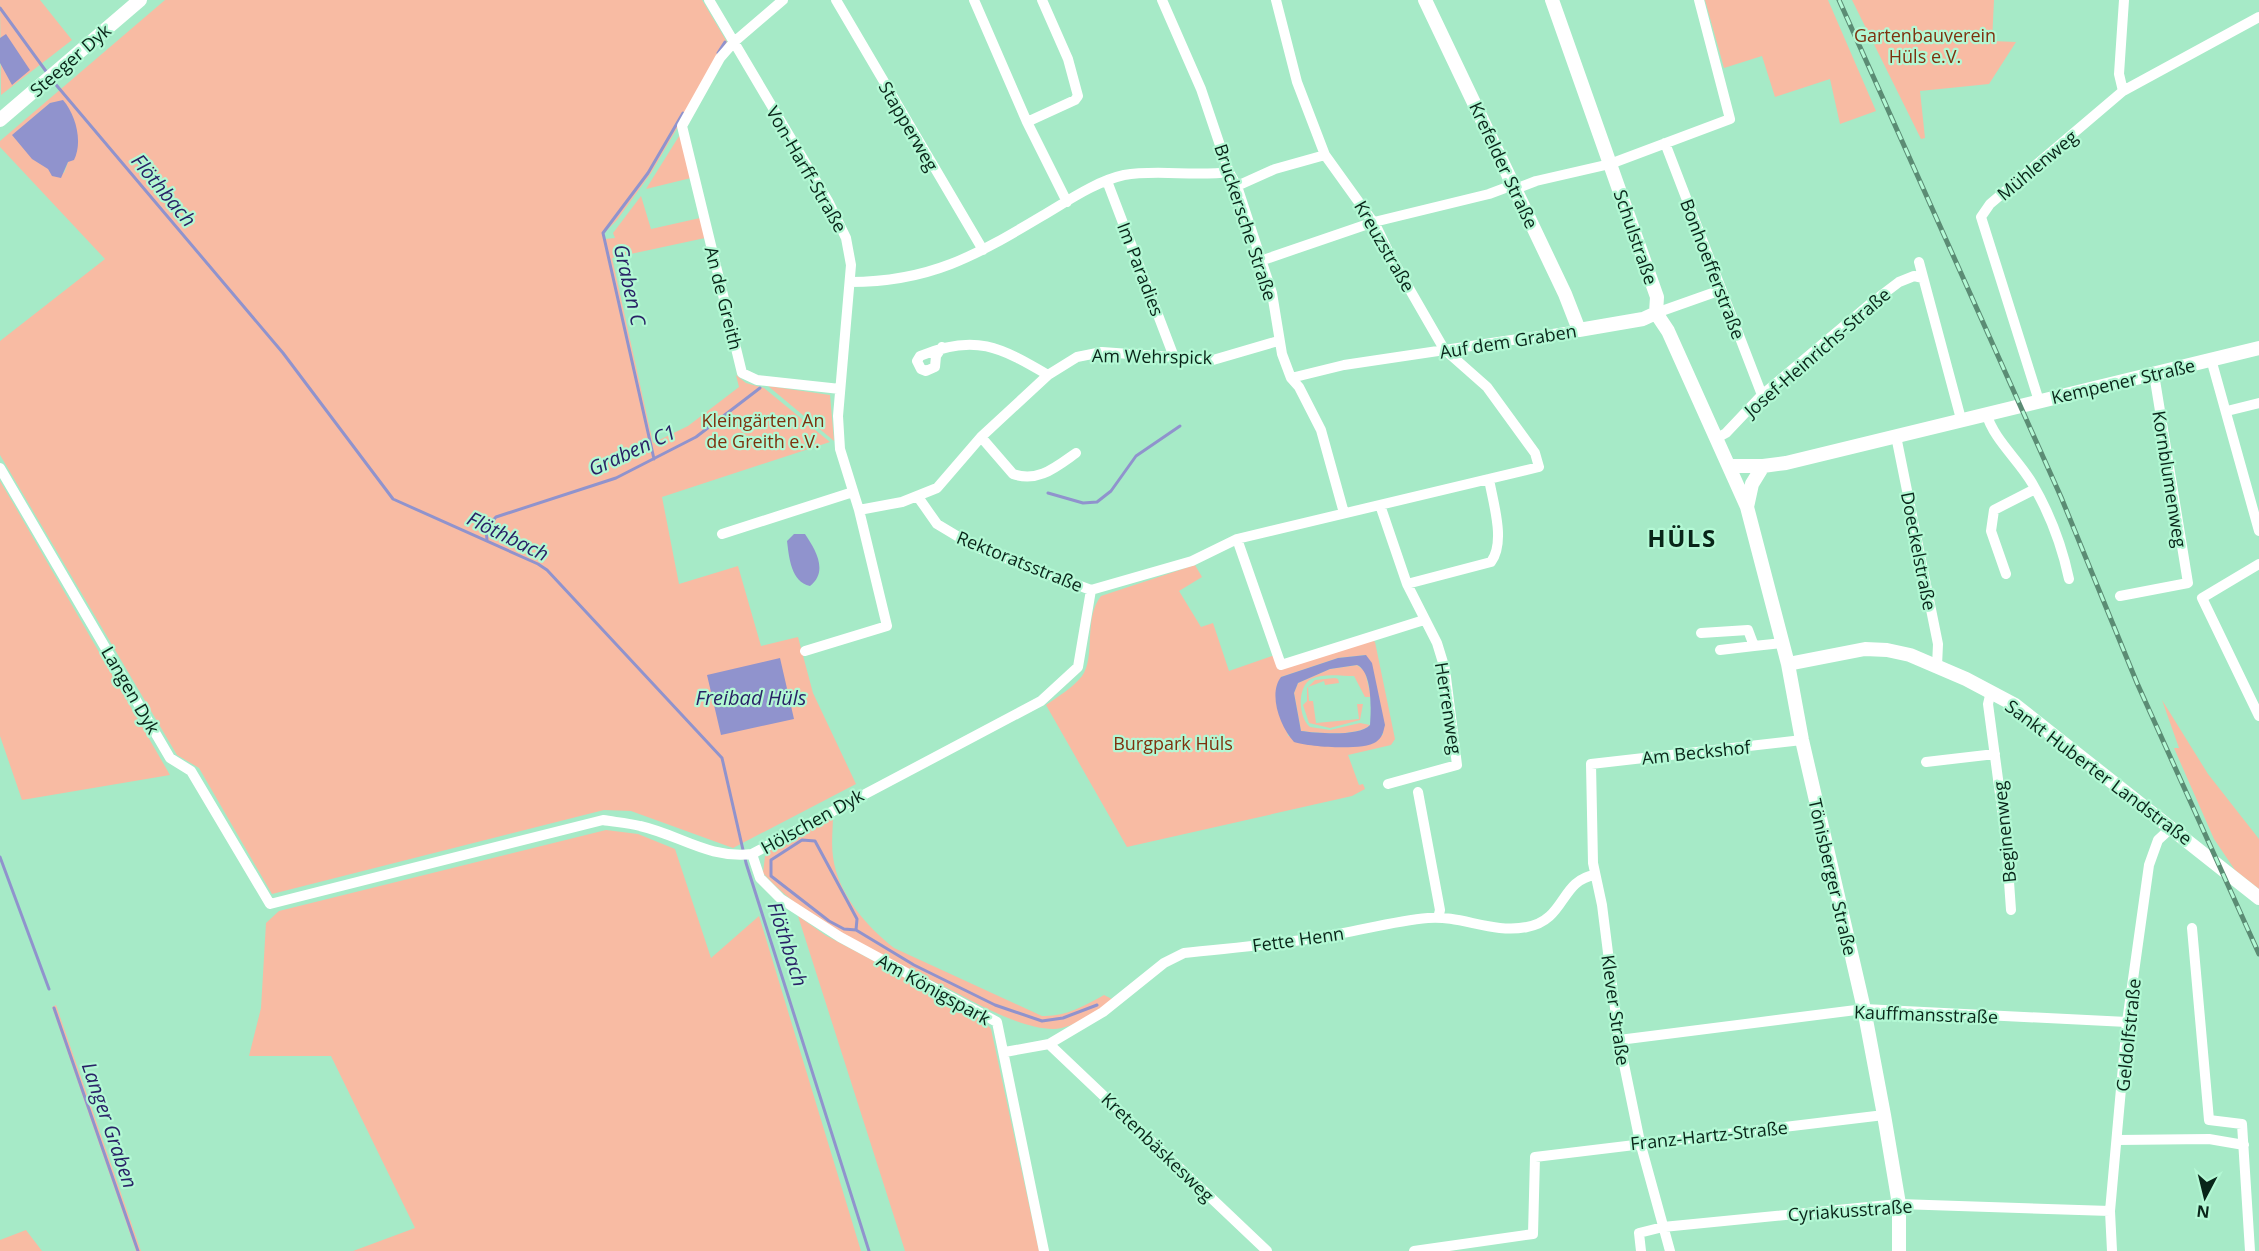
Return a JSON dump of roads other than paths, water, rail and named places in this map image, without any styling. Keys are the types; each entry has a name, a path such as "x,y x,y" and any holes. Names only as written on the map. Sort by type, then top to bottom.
{"street":[{"name":"Steeger Dyk","path":"0,120 141,0"},
{"name":"Von-Harff-Straße","path":"709,0 828,201 846,238 851,265 838,416 840,449 859,510 887,626 805,651"},
{"path":"734,42 783,0"},
{"name":"Stapperweg","path":"837,0 983,250"},
{"path":"974,0 1027,122 1067,202"},
{"path":"1027,122 1078,96 1068,59 1042,0"},
{"name":"Bruckersche Straße","path":"1162,0 1201,89 1229,172 1237,186 1263,260 1275,309 1278,341 1292,378 1321,430 1344,513"},
{"name":"Kreuzstraße","path":"1276,0 1297,82 1325,155 1374,222 1444,349 1487,387 1513,419 1535,453 1539,467"},
{"name":"Krefelder Straße","path":"1425,0 1579,330"},
{"name":"Schulstraße","path":"1552,0 1657,297 1656,313 1668,331 1730,466"},
{"path":"1263,260 1374,222 1610,164 1730,119 1699,0"},
{"path":"2124,0 2119,74 2124,91"},
{"name":"Mühlenweg","path":"2039,401 1981,217 1990,204 2124,91 2258,19"},
{"name":"An de Greith","path":"734,42 705,84 682,126 742,373 757,380 840,389"},
{"name":"Bonhoefferstraße","path":"1665,143 1762,395"},
{"path":"1237,186 1275,169 1325,155"},
{"path":"850,282 893,279 949,267 1067,202 1107,181 1124,175 1206,176 1229,172"},
{"name":"Im Paradies","path":"1107,181 1174,357"},
{"path":"1919,262 1961,419"},
{"name":"Josef-Heinrichs-Straße","path":"1717,438 1726,433 1762,395 1889,289 1914,276 1923,278"},
{"name":"Auf dem Graben","path":"1292,378 1328,368 1643,319 1721,290"},
{"name":"Am Wehrspick","path":"859,510 918,497 937,488 981,437 1048,375 1062,364 1089,353 1213,360 1278,341"},
{"path":"942,347 960,343 993,346 1048,375"},
{"name":"Kempener Straße","path":"1730,466 1763,466 2259,348"},
{"path":"2211,359 2259,531"},
{"name":"Kornblumenweg","path":"2120,596 2188,583 2154,374"},
{"path":"2227,411 2259,403"},
{"path":"1986,413 1993,430 2035,489 2050,517 2069,579"},
{"name":"Doeckelstraße","path":"1896,436 1938,644 1937,666"},
{"path":"981,437 1013,474 1018,476 1048,473 1076,453"},
{"name":"Tönisberger Straße","path":"1730,466 1747,507 1788,664 1802,740 1864,1009 1899,1204 1899,1251"},
{"path":"1747,507 1752,484 1763,466"},
{"name":"Rektoratsstraße","path":"918,497 937,524 957,537 981,549 1091,590 1192,561 1237,539 1539,467"},
{"name":"Langen Dyk","path":"0,468 170,758 191,771 270,904"},
{"path":"1407,584 1491,562 1497,554 1497,539 1490,479"},
{"path":"2006,574 1991,531 1994,510 2035,489"},
{"path":"722,534 853,492"},
{"name":"Herrenweg","path":"1380,505 1407,584 1437,643 1445,669 1457,765 1388,784"},
{"path":"1237,539 1281,665 1424,620"},
{"path":"2259,564 2202,598 2259,716"},
{"name":"Hölschen Dyk","path":"270,904 603,820 641,826 695,848 739,856 752,854 1041,701 1078,667 1091,590"},
{"path":"1701,633 1748,630 1754,646"},
{"path":"1720,650 1782,643"},
{"name":"Sankt Huberter Landstraße","path":"1788,664 1865,650 1887,650 1937,666 1991,691 2015,705 2259,898"},
{"name":"Beginenweg","path":"1991,691 1988,704 2011,910"},
{"name":"Am Beckshof","path":"1591,764 1802,740"},
{"path":"1926,762 1995,754"},
{"name":"Klever Straße","path":"1591,764 1595,875 1602,905 1619,1041 1640,1143 1670,1251"},
{"path":"1418,792 1440,910 1438,918"},
{"name":"Geldolfstraße","path":"2112,1251 2110,1211 2127,1022 2152,850 2158,840 2172,827"},
{"name":"Am Königspark","path":"752,854 760,878 782,899 840,937 997,1022 1005,1052 1044,1251"},
{"name":"Fette Henn","path":"1005,1052 1049,1044 1103,1012 1164,963 1184,953 1317,938 1438,918 1512,929 1544,923 1581,878 1595,875"},
{"path":"2192,928 2210,1120 2209,1139"},
{"name":"Kauffmansstraße","path":"1619,1041 1864,1009 2127,1022"},
{"name":"Kretenbäskesweg","path":"1049,1044 1267,1251"},
{"name":"Franz-Hartz-Straße","path":"1414,1251 1533,1234 1535,1157 1884,1115"},
{"path":"2210,1120 2242,1124 2250,1251"},
{"path":"2118,1140 2209,1139 2244,1145"},
{"name":"Cyriakusstraße","path":"1663,1227 1899,1204 2110,1211"},
{"path":"1641,1251 1639,1233 1663,1227"}],"water":[{"path":"6,34 30,70 12,85 0,63 0,38"},
{"path":"63,100 75,121 78,145 74,160 68,162 61,178 52,176 48,169 32,159 12,135 50,103"},
{"path":"794,534 805,534 816,553 819,574 810,586 799,580 792,568 787,541"},
{"path":"1366,655 1372,663 1385,725 1381,736 1369,745 1348,747 1323,747 1294,742 1284,728 1277,710 1277,684 1281,677 1338,658","holes":["1357,665 1366,675 1370,692 1370,725 1365,729 1348,733 1301,731 1294,693 1298,683 1330,669"]},
{"name":"Freibad Hüls","path":"780,658 794,719 721,735 707,675"}],"waterway":[{"name":"Flöthbach","path":"0,8 48,74"},
{"name":"Graben C","path":"718,53 725,42"},
{"name":"Flöthbach","path":"52,80 283,353 393,499 547,570 722,758 746,863 869,1251"},
{"name":"Graben C","path":"654,459 603,233 648,173 683,113"},
{"name":"Graben C1","path":"487,540 486,528 496,517 616,478 696,437 760,388"},
{"path":"1048,493 1083,503 1097,502 1111,491 1136,456 1180,426"},
{"path":"856,930 857,919 815,841 802,840 771,860 771,876 829,921 844,929 856,930 914,965 995,1005 1042,1021 1063,1018 1097,1005"},
{"name":"Langer Graben","path":"0,857 49,989"},
{"name":"Langer Graben","path":"54,1008 138,1251"}],"railway":[{"path":"1839,0 2061,497 2137,683 2259,954"}],"district":[{"name":"HÜLS","path":"1682,537"}],"park label":[{"name":"Gartenbauverein Hüls e.V.","path":"1925,45"},
{"name":"Kleingärten An de Greith e.V.","path":"763,430"},
{"name":"Burgpark Hüls","path":"1173,743"}]}
